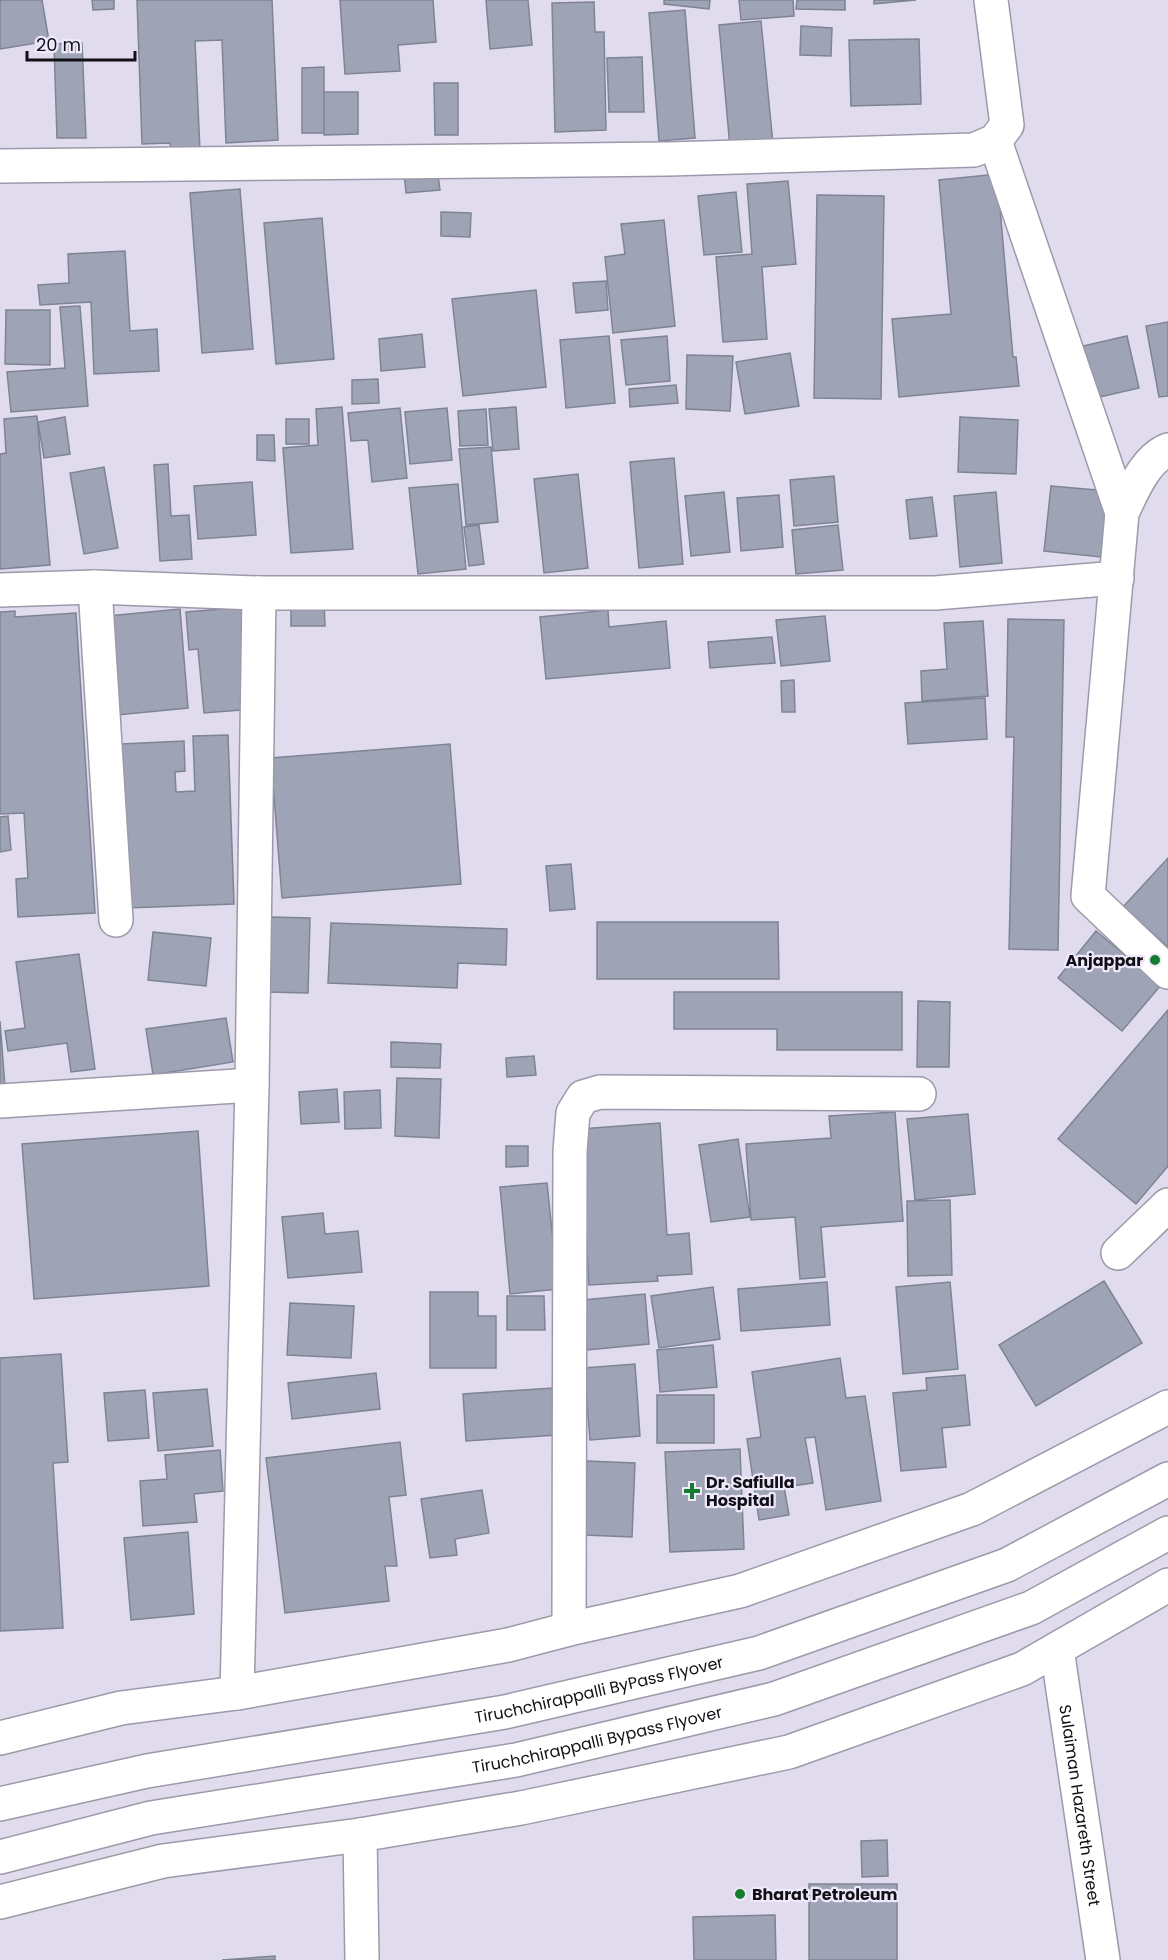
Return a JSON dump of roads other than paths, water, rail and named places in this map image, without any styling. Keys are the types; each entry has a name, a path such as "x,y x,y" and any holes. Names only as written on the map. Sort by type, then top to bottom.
{"main road":[{"path":"0,166 668,159 974,150 995,141 1007,125 991,0"},
{"path":"995,141 1122,513"},
{"path":"1168,450 1162,452 1139,477 1122,513 1088,896 1168,972"},
{"path":"0,590 95,587 259,593 935,593 1117,578"},
{"path":"95,587 116,920"},
{"path":"237,1693 252,1085 259,593"},
{"path":"0,1101 252,1085"},
{"path":"568,1629 570,1151 573,1113 584,1097 600,1092 919,1094"},
{"path":"1118,1253 1168,1205"},
{"path":"0,1738 121,1708 237,1693 508,1645 568,1629 740,1591 972,1509 1168,1407"},
{"name":"Tiruchchirappalli ByPass Flyover","path":"0,1804 147,1771 505,1712 759,1653 1007,1565 1168,1479"},
{"name":"Tiruchchirappalli Bypass Flyover","path":"0,1857 151,1818 516,1760 774,1699 1031,1608 1168,1533"},
{"path":"0,1902 163,1861 360,1835 521,1808 789,1752 1022,1669 1168,1585"},
{"name":"Sulaiman Hazareth Street","path":"1057,1649 1103,1960"},
{"path":"360,1835 362,1960"}],"place":[{"name":"Anjappar","path":"1155,960"},
{"name":"Dr. Safiulla Hospital","path":"692,1491"},
{"name":"Bharat Petroleum","path":"740,1894"}]}
